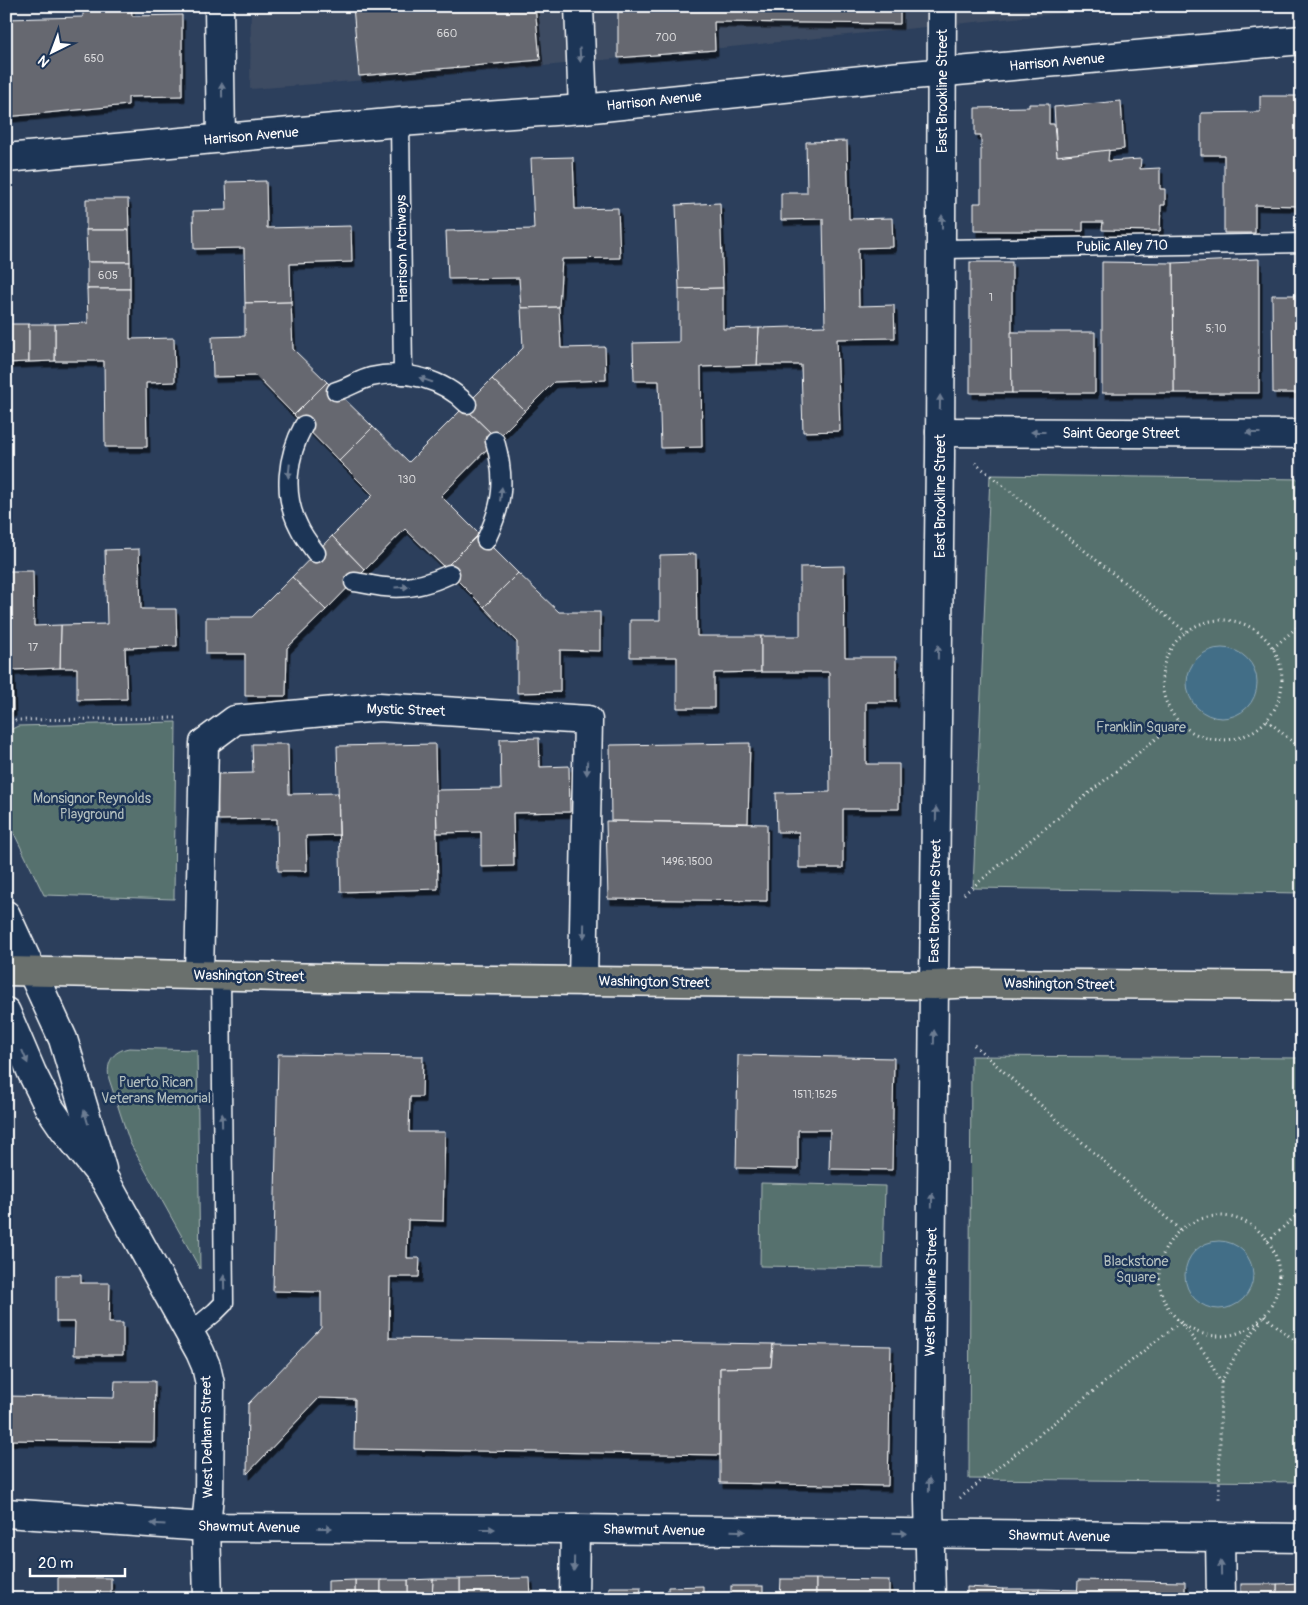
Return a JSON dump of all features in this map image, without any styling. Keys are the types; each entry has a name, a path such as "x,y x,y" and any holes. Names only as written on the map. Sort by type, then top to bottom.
{"main road":[{"path":"220,6 221,139"},
{"path":"579,6 583,109"},
{"name":"East Brookline Street","path":"934,985 942,249 942,6"},
{"name":"Harrison Avenue","path":"6,158 400,122 583,109 941,73 1302,40"},
{"name":"Saint George Street","path":"940,432 1302,434"},
{"name":"Mystic Street","path":"210,975 204,743 235,720 379,707 588,720 583,981"},
{"name":"West Dedham Street","path":"6,915 63,1039 105,1180"},
{"name":"Washington Street","path":"6,971 583,981 934,985 976,983 1302,986"},
{"name":"West Brookline Street","path":"931,1599 929,1534 934,985"},
{"name":"West Dedham Street","path":"6,1012 49,1107 105,1180 204,1360 210,1384 209,1495 206,1527 208,1599"},
{"name":"Shawmut Avenue","path":"6,1513 206,1527 575,1529 1302,1538"},
{"path":"574,1599 575,1529"},
{"path":"1220,1537 1221,1599"}],"lane":[{"name":"Harrison Archways","path":"400,122 403,375"},
{"name":"Public Alley 710","path":"942,249 1302,243"},
{"path":"336,391 370,377 389,374 403,375 429,380 450,390 467,404"},
{"path":"304,425 293,449 288,479 289,494 298,527 316,553"},
{"path":"486,540 500,502 502,485 501,468 495,442"},
{"path":"354,582 402,588 419,586 450,574"},
{"path":"190,1332 224,1303 210,975"}],"path":[{"path":"972,461 1186,632"},
{"path":"1234,621 1253,629 1272,648 1281,667 1282,682 1278,702 1267,720 1247,736 1215,740 1194,734 1178,721 1166,704 1162,683 1164,662 1172,647 1186,632 1205,622 1234,621"},
{"path":"1272,648 1302,623"},
{"path":"6,725 16,720 177,718"},
{"path":"1267,720 1302,750"},
{"path":"963,894 1178,721"},
{"path":"974,1045 1180,1230"},
{"path":"1268,1241 1302,1210"},
{"path":"1219,1498 1221,1383 1236,1355 1275,1298 1279,1278 1276,1259 1268,1241 1253,1226 1236,1218 1216,1216 1197,1220 1180,1230 1167,1246 1160,1265 1160,1286 1167,1306 1207,1356 1221,1383"},
{"path":"1180,1322 1196,1332 1215,1336 1234,1335 1251,1328 1265,1315"},
{"path":"1265,1315 1302,1347"},
{"path":"957,1500 1180,1322"}],"shaded area":[{"path":"251,6 1131,6 534,67 250,89"},
{"path":"1222,648 1235,651 1247,658 1254,670 1257,683 1254,696 1247,708 1235,715 1222,718 1209,715 1197,708 1190,696 1187,683 1190,670 1197,658 1209,651"},
{"path":"1212,1241 1226,1241 1238,1246 1248,1256 1253,1268 1253,1282 1248,1294 1238,1304 1226,1309 1212,1309 1200,1304 1190,1294 1185,1282 1185,1268 1190,1256 1200,1246"}],"green space":[{"name":"Franklin Square","path":"990,475 1302,479 1302,893 973,888"},
{"name":"Monsignor Reynolds Playground","path":"176,722 174,899 44,895 6,817 6,732 18,726"},
{"name":"Puerto Rican Veterans Memorial","path":"129,1048 197,1050 200,1269 130,1143 109,1079 108,1068 111,1059 118,1052"},
{"name":"Blackstone Square","path":"971,1056 1302,1058 1302,1482 969,1479"},
{"path":"761,1183 885,1186 883,1268 760,1266"}],"building":[{"path":"83,6 131,6 132,16 182,15 182,96 128,97 128,105 6,117 6,19 83,17"},
{"path":"353,6 535,6 540,60 359,76"},
{"path":"618,6 900,6 900,24 714,22 715,50 618,58"},
{"path":"1260,96 1302,96 1302,206 1255,205 1255,233 1224,233 1224,155 1201,155 1201,113 1260,112"},
{"path":"1121,101 1124,149 1057,156 1054,107"},
{"path":"1029,104 1049,104 1049,124 1054,124 1057,156 1109,150 1108,161 1141,159 1140,169 1160,168 1160,189 1165,189 1165,205 1161,205 1160,231 1102,230 1103,222 1083,222 1083,231 974,231 974,203 981,203 981,135 975,135 975,108 1029,107"},
{"path":"847,141 849,219 892,218 893,247 858,248 859,306 894,305 895,338 837,339 840,431 803,432 801,365 757,365 759,328 825,326 823,219 781,220 781,193 807,193 806,142"},
{"path":"573,157 575,209 618,208 620,258 562,259 559,307 521,308 519,278 448,279 446,231 534,229 531,158"},
{"path":"266,181 267,228 351,226 352,262 290,264 291,302 245,303 244,248 194,249 193,211 227,210 226,182"},
{"path":"86,199 128,199 129,230 86,230"},
{"path":"720,203 723,288 679,289 676,205"},
{"path":"86,230 129,230 130,262 87,262"},
{"path":"1259,259 1259,393 1174,393 1173,263"},
{"path":"87,262 130,262 130,289 87,289"},
{"path":"970,262 1012,262 1012,393 970,393"},
{"path":"1102,262 1173,263 1174,393 1102,393"},
{"path":"723,288 723,329 759,328 757,365 701,367 702,447 661,448 659,381 634,381 633,343 679,342 679,289"},
{"path":"87,289 130,289 130,339 174,338 175,382 146,383 147,447 105,447 104,361 55,361 55,324 88,323"},
{"path":"1272,295 1302,295 1302,393 1273,393"},
{"path":"291,302 293,349 327,382 294,415 256,376 213,377 212,337 245,336 245,303"},
{"path":"559,307 561,348 605,347 606,380 554,382 525,411 492,379 523,348 521,308"},
{"path":"6,324 29,324 29,362 6,363"},
{"path":"29,324 55,324 55,361 29,362"},
{"path":"1011,332 1095,332 1095,393 1012,393"},
{"path":"492,379 525,411 497,439 464,407"},
{"path":"327,382 373,427 339,461 294,415"},
{"path":"464,407 497,439 441,496 479,534 445,568 405,529 365,570 332,536 373,495 339,461 373,427 409,462"},
{"path":"479,534 518,573 484,607 445,568"},
{"path":"332,536 365,570 326,610 292,577"},
{"path":"139,549 141,609 176,609 177,646 125,648 127,699 77,700 77,668 60,668 61,625 107,624 105,550"},
{"path":"696,554 697,636 761,636 761,672 714,673 714,708 677,708 677,657 630,657 630,620 660,620 660,555"},
{"path":"844,566 845,657 896,657 896,702 866,702 866,764 899,764 899,809 843,809 843,868 799,868 799,832 777,832 776,793 830,792 829,672 761,672 761,636 800,636 800,567"},
{"path":"6,571 33,571 34,626 61,625 60,668 12,670 13,711 6,711"},
{"path":"518,573 559,612 600,612 600,651 560,650 560,692 517,693 517,642 484,607"},
{"path":"292,577 326,610 287,648 286,696 245,696 245,654 206,654 206,617 252,617"},
{"path":"539,738 540,767 569,766 570,812 513,813 514,866 481,867 481,832 437,833 436,790 501,789 500,739"},
{"path":"750,743 748,823 611,821 610,745"},
{"path":"252,744 288,744 289,794 338,793 339,835 306,836 307,871 278,871 277,819 218,820 217,774 253,773"},
{"path":"435,744 438,889 341,892 337,746"},
{"path":"606,821 767,824 767,901 608,899"},
{"path":"278,1054 423,1056 422,1097 410,1097 409,1132 445,1132 443,1221 408,1220 407,1258 420,1258 419,1277 390,1277 389,1338 773,1344 771,1367 720,1368 720,1455 354,1449 355,1399 319,1398 247,1474 248,1404 321,1328 321,1292 273,1291"},
{"path":"738,1055 894,1058 892,1170 829,1169 830,1130 798,1130 798,1169 736,1168"},
{"path":"56,1275 81,1275 81,1283 110,1283 109,1323 123,1323 123,1355 74,1355 75,1322 56,1322"},
{"path":"773,1344 891,1346 888,1486 720,1483 720,1368 771,1367"},
{"path":"115,1381 155,1381 154,1442 6,1440 6,1396 114,1398"},
{"path":"58,1577 111,1578 111,1598 58,1598"},
{"path":"530,1578 531,1599 460,1599 460,1579"},
{"path":"433,1579 460,1579 460,1599 432,1599"},
{"path":"433,1579 432,1599 408,1599 408,1580"},
{"path":"781,1579 816,1579 816,1599 780,1599"},
{"path":"816,1579 889,1580 889,1599 816,1599"},
{"path":"355,1580 381,1580 381,1599 355,1599"},
{"path":"355,1580 355,1599 328,1599 328,1581"},
{"path":"381,1580 408,1580 408,1599 381,1599"},
{"path":"1078,1580 1185,1582 1185,1599 1077,1599"},
{"path":"1302,1583 1302,1599 1277,1599 1277,1584"},
{"path":"1241,1584 1277,1584 1277,1599 1241,1599"},
{"path":"703,1586 703,1599 668,1599 668,1587"},
{"path":"731,1586 763,1586 763,1599 731,1599"},
{"path":"609,1587 641,1587 640,1599 609,1599"},
{"path":"967,1587 1003,1589 1003,1599 967,1599"},
{"path":"1003,1589 1039,1589 1039,1599 1003,1599"},
{"path":"1039,1589 1078,1590 1077,1599 1039,1599"},
{"path":"640,1592 668,1592 668,1599 640,1599"},
{"path":"703,1594 731,1594 731,1599 703,1599"}]}
